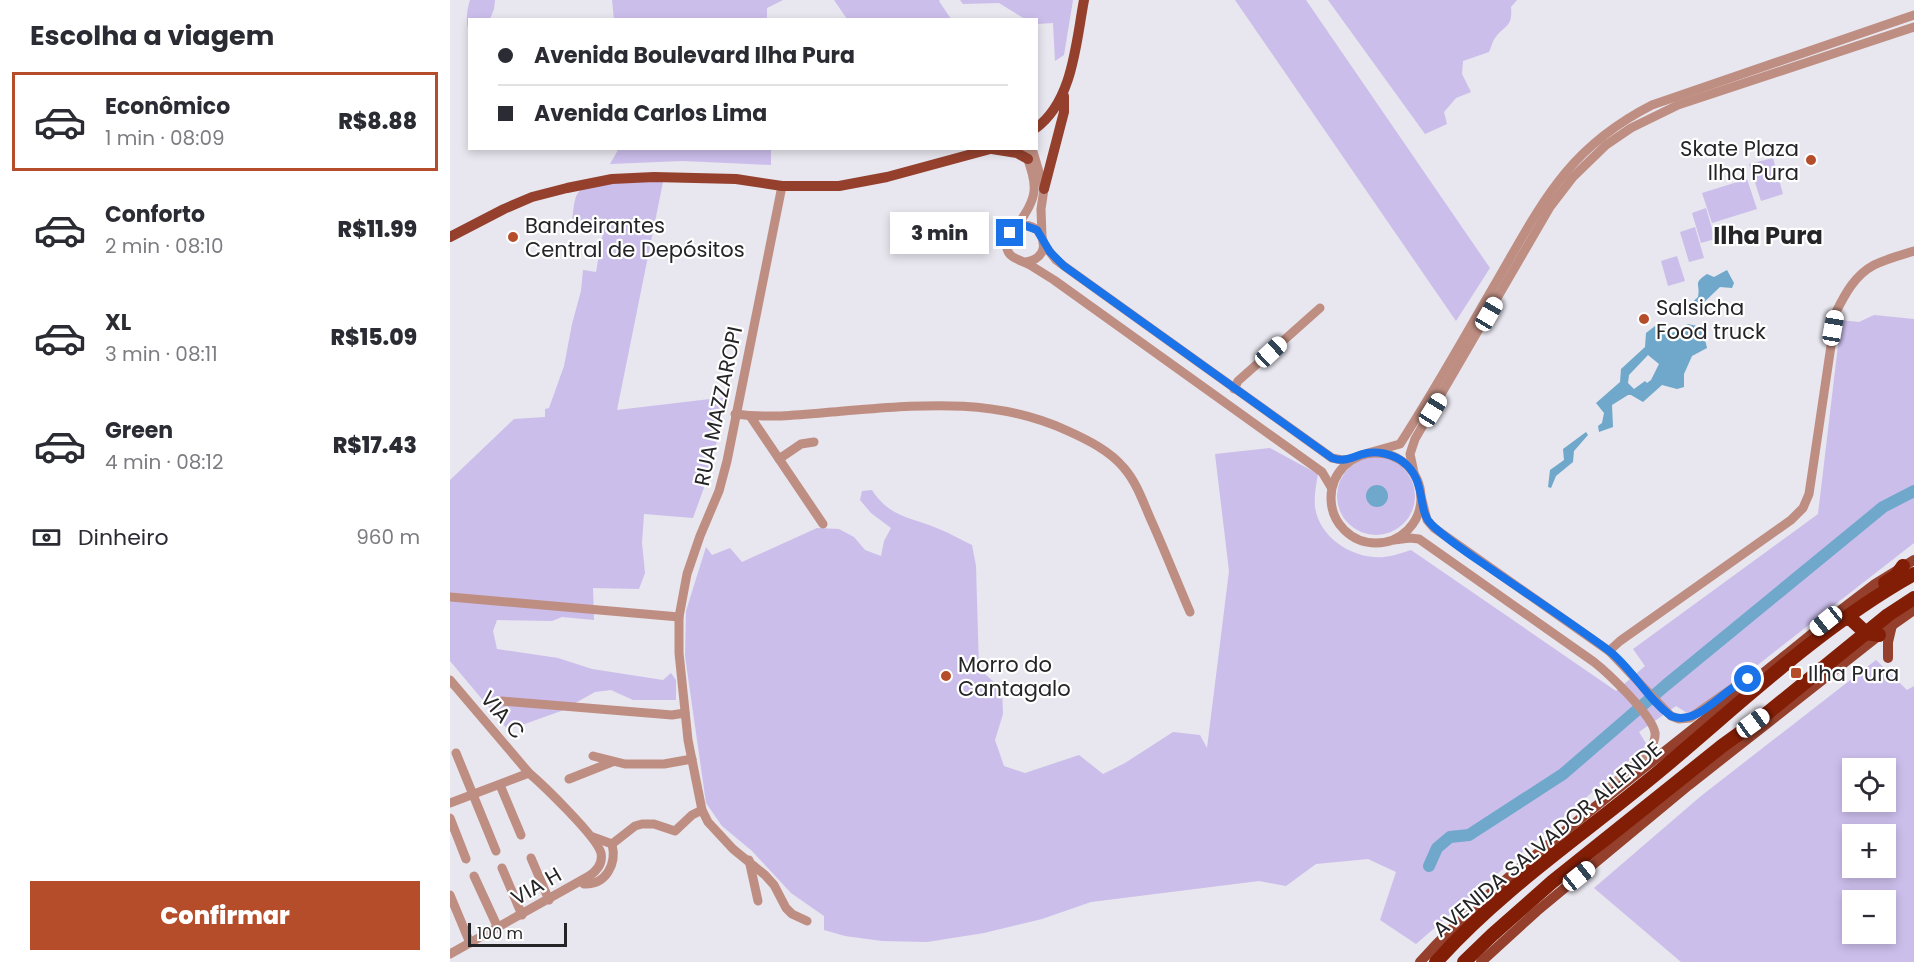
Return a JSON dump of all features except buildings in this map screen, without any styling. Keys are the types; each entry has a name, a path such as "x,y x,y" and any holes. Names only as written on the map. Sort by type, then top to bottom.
{"highway":[{"name":"AVENIDA SALVADOR ALLENDE","path":"1873,629 1910,567"},
{"name":"AVENIDA SALVADOR ALLENDE","path":"1464,962 1552,882 1873,629 1895,609 1914,598"},
{"name":"AVENIDA SALVADOR ALLENDE","path":"1436,962 1514,889 1661,770 1723,710 1846,618 1873,629"},
{"path":"1846,618 1873,629"},
{"path":"1689,785 1693,777 1738,741 1742,732 1739,720 1723,710"}],"main road":[{"path":"1044,189 1064,112 1064,92 1084,0"},
{"path":"1038,126 1051,114 1064,92"},
{"path":"450,237 531,197 612,179 654,177 736,179 782,186 820,187 857,184 989,150"},
{"path":"999,150 1028,152"},
{"name":"AVENIDA SALVADOR ALLENDE","path":"1420,962 1501,884 1603,801 1723,710 1755,679 1854,600 1910,567"},
{"name":"AVENIDA SALVADOR ALLENDE","path":"1481,962 1537,911 1873,629 1914,610"},
{"path":"1873,629 1888,642 1888,658"}],"street":[{"path":"1755,679 1744,680 1690,718 1678,719 1667,713 1613,654 1434,528 1427,520 1410,454 1415,439 1550,207 1565,187 1606,145 1631,128 1725,84 1737,75 1914,15"},
{"path":"1603,801 1608,789 1649,751 1654,740 1652,725 1618,682 1594,662 1419,539 1369,543 1357,540 1346,533 1332,513 1331,487 1343,466 1353,459 1400,444 1544,200 1579,156 1602,136 1652,105 1725,84 1740,85 1914,27"},
{"path":"1737,75 1735,80 1740,85"},
{"path":"1025,262 1034,260 1043,249 1041,209 1044,189 1028,152"},
{"path":"1028,152 1034,180 1034,197 1007,238 1008,251 1016,260 1025,262 1054,280 1322,472 1331,487"},
{"name":"RUA MAZZAROPI","path":"782,186 719,492 687,574 679,616 679,644 685,713 702,810 715,830 733,849 774,885 786,908 792,914 807,921"},
{"path":"1015,229 1031,227 1056,260 1332,458 1353,459"},
{"path":"1594,662 1611,662 1620,641 1791,520 1803,508 1809,494 1836,312 1846,292 1858,277 1874,265 1914,251"},
{"path":"1234,388 1238,381 1320,308"},
{"path":"735,414 792,417 843,411 958,405 1002,410 1056,426 1085,439 1112,456 1128,474 1139,492 1190,612"},
{"path":"750,416 823,524"},
{"path":"779,459 801,444 814,441"},
{"path":"1368,453 1392,456 1414,473"},
{"path":"1394,540 1412,526 1420,507 1421,496"},
{"path":"450,597 679,616"},
{"name":"VIA C","path":"450,680 530,773 590,837 599,848 601,858"},
{"path":"502,701 672,715 685,713"},
{"path":"456,753 496,851"},
{"path":"593,756 625,764 654,764 692,759"},
{"path":"569,779 612,762"},
{"path":"450,803 530,773"},
{"path":"500,784 521,835"},
{"path":"612,844 634,826 642,824 654,824 675,831 692,815 702,810"},
{"path":"450,818 466,859"},
{"path":"590,837 612,844"},
{"path":"582,880 584,884 591,884 606,877 614,857 612,844"},
{"path":"531,858 549,900"},
{"name":"VIA H","path":"450,954 582,880 599,868 601,858"},
{"path":"749,861 758,901"},
{"path":"502,868 522,915"},
{"path":"474,876 498,928"},
{"path":"450,895 470,943"}],"shaded area":[{"path":"470,0 495,0 490,18 468,18 468,28 467,16"},
{"path":"612,0 783,0 767,8 767,18 614,18"},
{"path":"834,0 940,0 950,18 846,18"},
{"path":"960,0 1073,0 1064,55 1055,61 1053,23 1038,24 1038,18 1023,18 999,3 963,4"},
{"path":"1235,0 1306,0 1490,268 1456,321"},
{"path":"1328,0 1517,0 1511,7 1509,23 1495,38 1489,52 1463,61 1462,74 1471,92 1456,98 1444,112 1447,124 1425,134"},
{"path":"618,150 771,150 771,165 683,161 610,164"},
{"path":"1773,158 1783,194 1761,201 1749,164"},
{"path":"1747,179 1757,209 1712,223 1702,193"},
{"path":"663,182 617,410 727,397 710,471 693,518 644,514 642,543 645,573 639,589 593,588 594,620 562,617 552,621 497,620 493,631 497,649 558,658 592,669 663,680 671,673 676,680 676,700 633,700 611,690 595,692 561,711 508,730 450,661 450,480 514,419 545,417 545,409 549,408 564,366 581,291 583,270 596,272 605,222 572,220 575,199 579,191 597,185"},
{"path":"1706,208 1715,239 1701,243 1692,213"},
{"path":"1695,227 1704,258 1689,262 1680,232"},
{"path":"1677,256 1685,281 1668,286 1661,261"},
{"path":"1874,315 1914,319 1914,543 1696,713 1687,713 1676,706 1639,732 1647,745 1416,944 1380,920 1396,872 1368,859 1316,864 1286,886 1259,881 1091,902 1042,919 984,933 927,942 882,941 845,936 824,930 824,916 791,893 752,851 722,826 706,803 685,656 686,611 706,547 712,555 730,548 742,562 817,528 839,529 854,537 865,550 881,556 884,541 891,528 871,513 860,500 862,491 872,490 886,506 902,516 943,531 972,545 976,566 979,669 1002,689 1003,714 995,740 1004,766 1025,773 1079,755 1103,774 1125,763 1173,732 1200,735 1207,748 1229,571 1215,454 1270,448 1318,474 1315,507 1318,518 1323,528 1340,545 1361,555 1373,557 1387,557 1411,550 1616,691 1645,666 1633,649 1818,514 1841,320 1859,322"},
{"path":"1376,457 1391,460 1408,474 1415,496 1412,511 1398,528 1376,535 1361,532 1344,518 1337,496 1340,481 1354,464"},
{"path":"1876,660 1907,690 1914,686 1914,962 1681,962 1594,888 1701,796"}],"water":[{"path":"1727,270 1734,283 1732,288 1720,287 1698,308 1688,306 1698,297 1698,282 1702,277 1707,274 1714,277"},
{"path":"1659,323 1672,333 1688,324 1702,327 1707,348 1692,356 1684,374 1684,387 1677,389 1662,385 1643,402 1628,395 1612,405 1613,427 1599,432 1598,426 1602,423 1604,413 1596,403 1620,382 1621,369 1645,347 1646,333","holes":["1648,355 1659,364 1647,383 1645,381 1634,389 1628,383 1629,375"]},
{"path":"1586,432 1588,435 1574,451 1573,462 1556,476 1551,488 1548,487 1550,470 1564,460 1563,449"},
{"path":"1377,485 1385,488 1388,496 1385,504 1377,507 1369,504 1366,496 1369,488"}],"waterway":[{"path":"1429,866 1437,848 1450,837 1469,835 1563,774 1666,685 1883,507 1914,491"}],"place":[{"name":"Skate Plaza Ilha Pura","path":"1811,160"},
{"name":"Bandeirantes Central de Depósitos","path":"513,237"},
{"name":"Salsicha Food truck","path":"1644,319"},
{"name":"Ilha Pura","path":"1796,673"},
{"name":"Morro do Cantagalo","path":"946,676"}],"district":[{"name":"Ilha Pura","path":"1768,235"}],"route":[{"path":"1010,233 1020,226 1037,230 1041,234 1043,243 1056,260 1332,458 1353,459 1368,453 1382,453 1401,461 1409,467 1417,479 1427,520 1430,523 1466,551 1609,651 1671,716 1678,719 1690,718 1748,679"}]}
